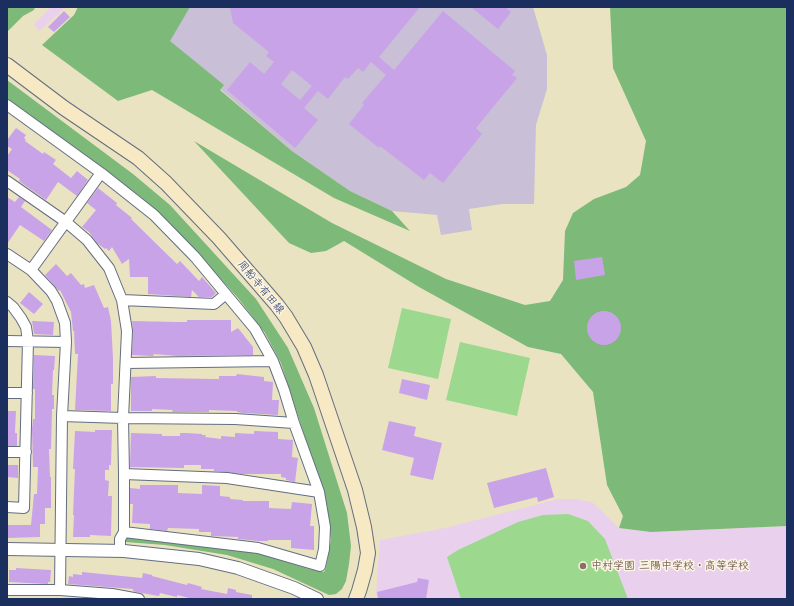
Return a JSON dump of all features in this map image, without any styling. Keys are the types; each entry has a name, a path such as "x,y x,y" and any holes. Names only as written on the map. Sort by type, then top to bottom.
{"main road":[{"name":"周船寺有田線","path":"7,65 64,108 138,158 166,183 219,238 286,317 304,347 316,375 355,490 364,527 368,553 360,591 356,599"}],"street":[{"path":"7,105 101,172 154,215 195,257 255,329 273,361 284,390 294,423 319,492 325,527 324,550 320,566 258,548 124,532"},
{"path":"31,270 101,172"},
{"path":"7,181 66,222 87,240 108,268 122,300 128,331 123,418 124,532 120,539 120,551"},
{"path":"7,254 31,270 43,281 57,301 65,323 66,342 62,416 60,590"},
{"path":"122,300 214,304 226,294"},
{"path":"7,302 14,307 26,327 28,342 24,508 7,507"},
{"path":"7,341 66,342"},
{"path":"126,363 273,361"},
{"path":"7,394 27,394"},
{"path":"62,416 235,419 294,423"},
{"path":"7,452 26,452"},
{"path":"124,474 226,478 319,492"},
{"path":"7,549 120,551 199,559 226,564 264,577 317,599"},
{"path":"7,590 60,590 139,599"}],"shaded area":[{"path":"51,7 66,7 39,31 34,24"},
{"path":"188,7 533,7 547,55 547,89 536,125 534,204 502,204 469,209 472,230 441,235 437,215 392,211 350,191 292,151 220,89 223,85 169,41"},
{"name":"中村学園 三陽中学校・高等学校","path":"558,499 574,499 592,502 619,528 651,532 787,526 787,599 379,599 376,593 380,540 445,528"}],"green space":[{"path":"7,7 35,7 34,10 23,16 7,32"},
{"path":"78,7 190,7 170,41 224,85 220,90 292,151 350,191 392,211 410,231 334,198 152,90 118,101 42,45 74,15"},
{"path":"610,7 787,7 787,526 651,532 619,528 623,516 607,485 593,392 561,354 528,347 419,287 344,241 326,251 311,253 289,243 194,141 332,223 446,279 525,305 550,301 563,280 565,231 573,213 594,199 626,187 640,175 646,141 613,68"},
{"path":"7,80 133,174 170,205 256,299 288,348 314,408 347,513 351,546 349,564 346,581 342,589 336,594 329,595 273,569 227,555 165,545 125,542 125,538 129,537 218,547 260,554 324,572 331,540 327,505 281,363 265,333 238,298 168,221 142,198 79,150 7,100"},
{"path":"402,308 451,319 438,379 388,368"},
{"path":"460,342 530,358 517,416 446,400"},
{"path":"568,514 588,521 605,539 628,599 461,599 447,557 458,550 518,522 543,515"}],"building":[{"path":"230,7 420,7 379,57 394,70 443,11 515,71 512,75 517,78 476,128 482,134 443,183 430,173 424,180 380,146 379,148 349,124 364,105 362,103 386,75 371,62 363,72 358,68 348,79 345,77 328,99 318,91 304,108 318,120 295,148 227,90 250,62 264,74 274,62 266,56 269,52 233,23","holes":["292,70 312,86 300,100 281,84"]},
{"path":"471,7 505,7 511,12 498,29"},
{"path":"64,11 70,17 54,32 48,27"},
{"path":"16,128 26,135 24,138 26,140 25,141 43,154 44,152 56,160 53,164 71,178 77,171 88,180 77,196 58,182 46,200 19,181 20,179 7,170 7,156 12,149 7,146 7,140"},
{"path":"98,188 117,203 116,205 132,218 131,219 177,264 180,261 199,281 202,277 216,293 212,297 199,297 192,290 191,297 148,294 148,277 130,277 129,259 122,264 112,247 109,251 106,248 105,249 97,243 89,232 82,227 96,210 87,203"},
{"path":"7,197 15,202 19,197 25,201 21,207 52,230 44,241 20,225 7,244"},
{"path":"602,257 605,275 576,280 574,261"},
{"path":"56,264 67,276 71,273 81,285 84,284 85,288 94,285 104,308 108,307 111,321 113,358 111,411 75,410 78,354 75,354 71,312 60,290 59,291 45,275"},
{"path":"29,292 43,304 34,314 20,303"},
{"path":"604,311 616,316 621,328 616,340 604,345 592,340 587,328 592,316"},
{"path":"187,320 231,320 231,332 238,328 253,347 253,355 132,355 132,321 187,322"},
{"path":"32,321 54,322 53,335 34,334"},
{"path":"34,355 55,356 52,395 54,395 54,409 52,409 51,449 49,449 51,508 45,508 45,524 40,524 40,537 7,538 7,525 31,525 34,494 37,494 38,467 33,467 32,429 33,419 35,419 35,389 33,389"},
{"path":"237,374 264,377 264,381 273,382 272,400 279,400 278,415 209,410 209,412 172,412 173,410 152,409 152,411 131,411 131,377 156,376 156,378 219,379 219,376 236,376"},
{"path":"402,379 430,385 427,400 399,393"},
{"path":"7,411 16,411 15,433 17,433 17,446 7,446"},
{"path":"389,421 416,427 414,436 442,443 433,480 410,475 414,458 382,450"},
{"path":"95,430 112,430 111,465 109,465 109,470 105,470 105,480 109,481 108,496 112,496 111,536 90,535 90,537 73,537 75,469 73,469 75,431 95,432"},
{"path":"254,431 278,432 278,439 293,440 292,457 298,458 295,482 286,480 286,478 281,477 281,474 242,474 214,471 214,469 201,469 201,465 184,465 184,468 130,467 131,433 162,434 162,436 180,436 180,433 202,434 206,435 205,437 221,439 221,436 235,437 235,433 254,434"},
{"path":"7,465 18,465 18,478 7,477"},
{"path":"546,468 554,497 538,502 537,497 494,508 487,483"},
{"path":"140,485 178,485 178,493 202,494 202,485 220,486 220,496 243,501 269,501 269,508 291,509 292,502 312,504 310,526 314,526 314,550 291,548 291,540 258,541 238,539 238,537 211,536 211,532 199,532 199,529 168,528 167,531 150,529 150,524 132,523 133,504 130,504 130,488 140,489"},
{"path":"16,568 51,570 50,582 48,582 48,584 9,582 9,570 16,570"},
{"path":"82,572 142,578 143,573 187,585 188,583 202,587 201,589 227,594 228,588 236,590 236,592 252,595 252,599 193,599 160,593 159,596 136,592 133,591 133,589 68,584 69,576 73,577 73,574 82,575"},
{"path":"418,578 429,580 426,599 378,599 377,592 417,582"}],"place":[{"name":"中村学園 三陽中学校・高等学校","path":"583,566"}]}
